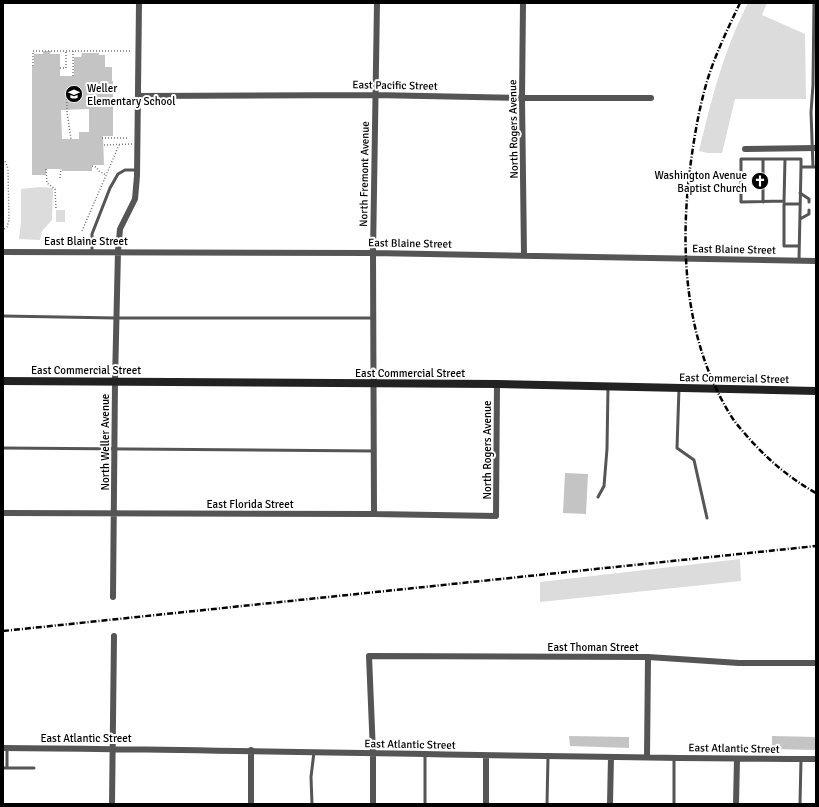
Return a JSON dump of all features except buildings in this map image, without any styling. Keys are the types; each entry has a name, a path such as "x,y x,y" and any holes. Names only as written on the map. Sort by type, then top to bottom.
{"street":[{"name":"North Weller Avenue","path":"113,597 114,381 118,251 120,229 135,198 138,170 138,3"},
{"name":"North Fremont Avenue","path":"374,514 373,253 377,3"},
{"name":"North Rogers Avenue","path":"523,3 522,98 524,255"},
{"name":"East Pacific Street","path":"138,96 375,95 522,98 651,98"},
{"path":"745,149 814,148"},
{"name":"East Blaine Street","path":"3,252 118,251 373,253 816,261"},
{"name":"East Commercial Street","path":"3,381 497,384 816,391"},
{"name":"North Rogers Avenue","path":"496,516 497,384"},
{"name":"East Florida Street","path":"3,513 374,514 496,516"},
{"path":"112,804 114,636"},
{"name":"East Thoman Street","path":"373,753 369,656 648,657 739,664 816,663"},
{"path":"648,657 648,757"},
{"name":"East Atlantic Street","path":"5,748 251,750 486,756 816,759"},
{"path":"251,750 251,804"},
{"path":"373,753 373,804"},
{"path":"486,756 486,804"},
{"path":"610,804 611,757"},
{"path":"736,804 737,759"}],"lane":[{"path":"801,167 815,167 811,112 813,85 814,3"},
{"path":"760,149 763,202"},
{"path":"799,260 801,159 741,159 741,202 784,202 800,204"},
{"path":"785,159 784,246 799,246"},
{"path":"92,251 92,234 110,188 118,174 125,170 138,170"},
{"path":"800,193 809,199 809,202"},
{"path":"800,219 809,214 809,210"},
{"path":"3,316 116,318 373,318"},
{"path":"598,497 604,486 607,449 608,387"},
{"path":"679,388 677,448 694,460 707,518"},
{"path":"3,448 374,451"},
{"path":"5,748 5,768 34,768"},
{"path":"312,804 314,752"},
{"path":"425,754 425,804"},
{"path":"547,804 548,756"},
{"path":"674,757 674,804"},
{"path":"800,804 801,759"}],"path":[{"path":"33,66 33,50 131,51"},
{"path":"60,68 66,68 66,51"},
{"path":"73,51 73,76"},
{"path":"67,99 67,112 72,139"},
{"path":"102,138 128,138"},
{"path":"104,145 138,144"},
{"path":"82,231 119,145"},
{"path":"3,159 8,169 9,220 7,227 3,230"},
{"path":"92,166 96,166 99,171 106,175"},
{"path":"46,169 47,183 54,187 56,192 56,210"},
{"path":"60,169 60,178"}],"shaded area":[{"path":"748,3 767,3 762,15 805,34 806,99 735,99 722,153 708,153 699,151 725,57 739,21"},
{"path":"40,187 53,188 52,220 42,231 40,240 19,239 21,222 21,189"},
{"path":"56,210 65,210 65,222 56,222"},
{"path":"740,559 741,581 540,602 540,582"}],"railway":[{"path":"740,3 719,48 709,75 696,128 687,194 686,261 689,294 695,327 704,359 717,390 733,419 770,460 797,481 816,493"},
{"path":"3,631 816,546"}],"place":[{"name":"Weller Elementary School","path":"74,94"},
{"name":"Washington Avenue Baptist Church","path":"760,181"}]}
